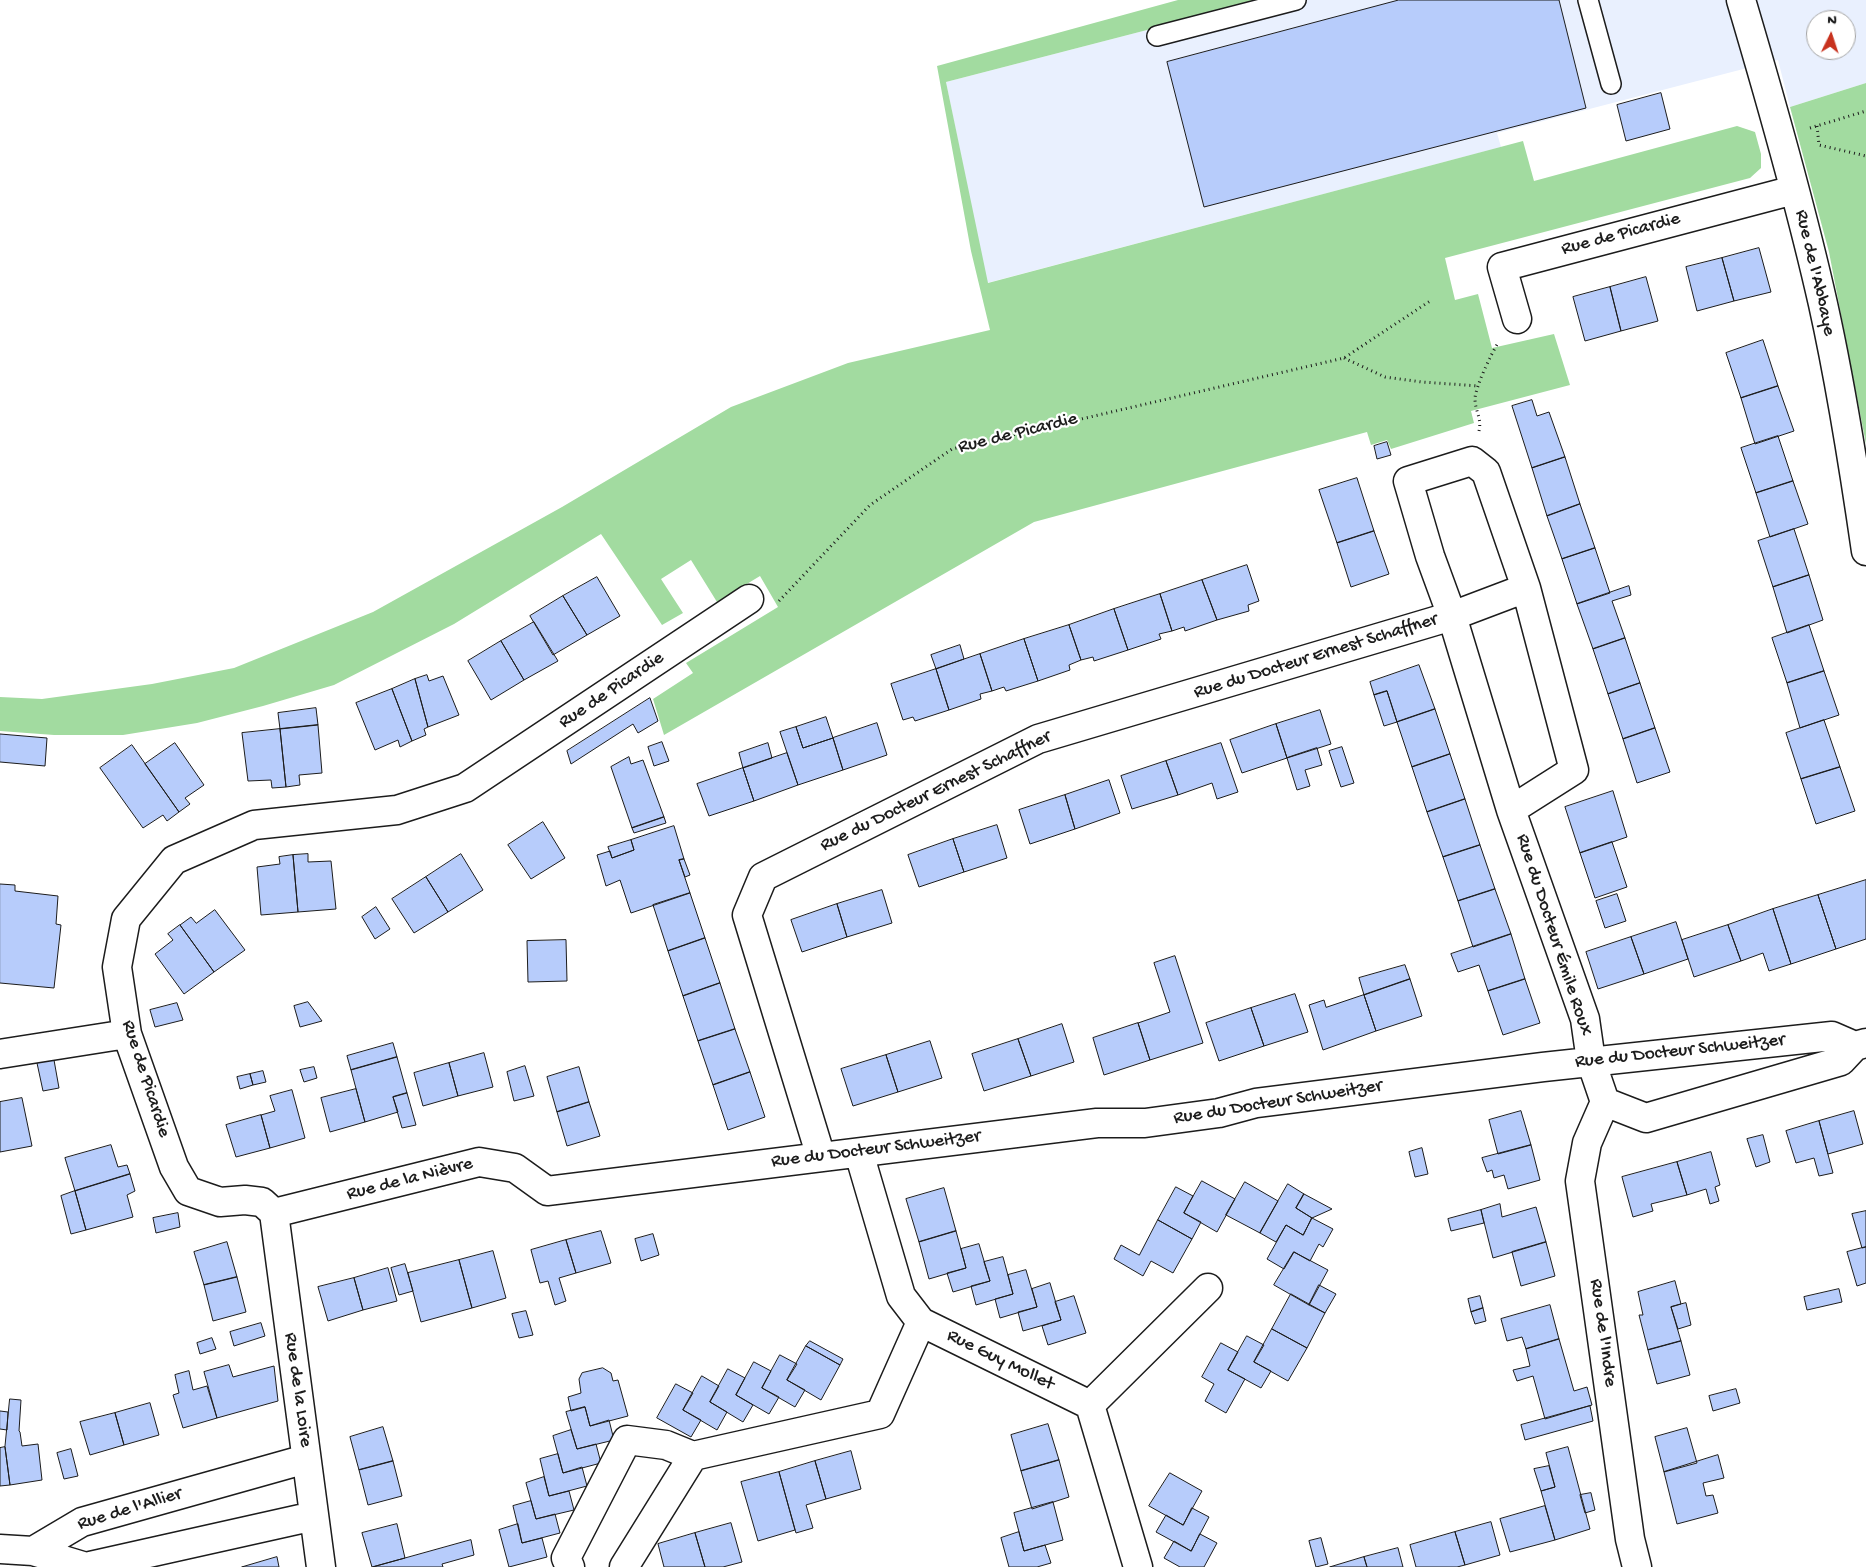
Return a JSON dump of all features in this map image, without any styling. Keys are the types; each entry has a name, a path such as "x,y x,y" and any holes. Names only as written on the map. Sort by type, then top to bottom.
{"street":[{"name":"Rue de l'Abbaye","path":"1741,0 1782,139 1823,304 1852,455 1866,550"},
{"name":"Rue de Picardie","path":"1517,319 1502,267 1794,190"},
{"name":"Rue du Docteur Émile Roux","path":"1511,810 1574,770 1526,588 1486,472 1472,461 1408,481 1430,556 1452,616 1511,810 1585,1019 1591,1062"},
{"path":"1452,616 1526,588"},
{"name":"Rue de Picardie","path":"274,1213 262,1202 246,1200 220,1202 188,1191 174,1167 127,1034 117,967 126,919 174,860 254,825 397,810 466,788 749,600"},
{"name":"Rue du Docteur Ernest Schaffner","path":"821,1157 747,915 764,877 1038,739 1452,616"},
{"path":"0,1054 127,1034"},
{"name":"Rue du Docteur Schweitzer","path":"688,1174 1097,1123 1145,1123 1219,1113 1256,1104 1591,1062 1832,1036 1860,1044"},
{"path":"1591,1062 1605,1102 1646,1118 1841,1061 1860,1044"},
{"name":"Rue de l'Indre","path":"1605,1102 1587,1143 1580,1181 1630,1539 1637,1567"},
{"name":"Rue Guy Mollet","path":"859,1153 901,1296 921,1322 1090,1405"},
{"name":"Rue de la Nièvre","path":"274,1213 479,1162 515,1168 547,1191 688,1174"},
{"name":"Rue de la Loire","path":"274,1213 321,1567"},
{"path":"1138,1567 1090,1405 1208,1288"},
{"path":"570,1567 566,1558 627,1440 666,1445 693,1456 880,1414 921,1322"},
{"path":"624,1567 693,1456"},
{"name":"Rue de l'Allier","path":"33,1551 82,1522 306,1459"},
{"name":"Rue de l'Allier","path":"33,1551 86,1567 314,1516"},
{"path":"0,1549 33,1551"}],"lane":[{"path":"1157,36 1296,0"},
{"path":"1588,0 1612,84"}],"path":[{"path":"1782,139 1866,111"},
{"path":"1817,126 1819,145 1866,156"},
{"name":"Rue de Picardie","path":"749,600 779,602 870,505 952,450 1344,358 1430,301"},
{"path":"1472,461 1481,422 1475,399 1492,352 1503,332 1517,319"},
{"path":"1344,358 1385,377 1480,386"}],"shaded area":[{"path":"1263,0 1866,0 1866,83 1790,107 1778,60 1497,133 1501,147 987,283 946,82"}],"green space":[{"path":"1178,0 1263,0 946,82 988,283 1523,141 1534,181 1737,126 1755,132 1761,154 1761,168 1750,178 1445,258 1455,300 1478,294 1492,348 1554,334 1570,385 1471,411 1474,423 1391,449 1387,440 1371,445 1367,432 1034,522 664,735 653,699 693,673 686,663 778,607 760,576 717,602 691,560 661,579 683,613 662,625 601,534 454,624 334,685 197,723 123,735 54,735 0,731 0,697 42,699 152,684 234,668 373,612 562,507 731,407 848,363 990,330 971,251 937,66"},
{"path":"1866,83 1866,444 1829,252 1790,107"}],"building":[{"path":"1399,0 1559,0 1586,108 1204,207 1167,62"},
{"path":"1661,93 1670,129 1626,141 1617,105"},
{"path":"1759,248 1771,292 1734,301 1722,258"},
{"path":"1722,258 1734,301 1697,311 1686,267"},
{"path":"1646,277 1658,321 1621,331 1610,287"},
{"path":"1610,287 1621,331 1585,341 1573,297"},
{"path":"1763,340 1778,386 1741,398 1726,353"},
{"path":"1778,386 1794,431 1755,444 1741,398"},
{"path":"1532,400 1537,416 1549,412 1565,457 1532,468 1512,406"},
{"path":"1778,436 1793,481 1756,493 1741,448"},
{"path":"1387,442 1391,455 1377,459 1374,446"},
{"path":"1565,457 1580,504 1547,516 1532,468"},
{"path":"1357,478 1374,531 1337,543 1319,490"},
{"path":"1793,481 1808,524 1770,537 1756,493"},
{"path":"1580,504 1595,548 1562,559 1547,516"},
{"path":"1794,529 1809,575 1773,587 1758,541"},
{"path":"1374,531 1389,574 1351,587 1337,543"},
{"path":"1595,548 1610,593 1577,604 1562,559"},
{"path":"1247,565 1259,601 1248,605 1249,611 1217,620 1202,580"},
{"path":"1809,575 1823,620 1787,633 1773,587"},
{"path":"597,577 620,616 587,635 563,596"},
{"path":"1202,580 1217,620 1185,631 1184,627 1172,631 1160,594"},
{"path":"1629,586 1631,595 1612,601 1625,638 1593,649 1577,604"},
{"path":"1160,594 1172,631 1159,634 1161,639 1128,650 1114,609"},
{"path":"563,596 587,635 553,655 530,616"},
{"path":"1114,609 1128,650 1094,661 1093,657 1081,660 1069,625"},
{"path":"534,622 558,661 524,680 501,641"},
{"path":"1069,625 1081,660 1069,665 1070,670 1038,681 1024,639"},
{"path":"1809,625 1824,671 1787,683 1772,638"},
{"path":"1625,638 1640,683 1608,694 1593,649"},
{"path":"1024,639 1038,681 1006,691 1004,687 992,691 980,654"},
{"path":"501,641 524,680 491,700 468,661"},
{"path":"960,645 964,659 936,669 931,655"},
{"path":"980,654 992,691 980,694 981,699 949,710 936,669"},
{"path":"1419,665 1435,709 1397,722 1387,691 1374,695 1370,682"},
{"path":"936,669 949,710 915,721 913,717 903,720 891,684"},
{"path":"1824,671 1839,715 1800,728 1787,683"},
{"path":"427,675 429,681 443,676 459,715 428,727 415,679"},
{"path":"415,679 428,727 424,729 426,735 412,741 392,689"},
{"path":"1640,683 1655,728 1623,739 1608,694"},
{"path":"392,689 412,741 400,747 398,740 375,750 356,703"},
{"path":"1387,691 1397,722 1384,726 1374,695"},
{"path":"650,698 658,721 638,733 633,724 571,764 567,751"},
{"path":"316,708 318,725 280,729 278,713"},
{"path":"1435,709 1450,754 1412,767 1397,722"},
{"path":"1320,710 1331,744 1287,758 1276,724"},
{"path":"826,717 833,738 803,748 796,727"},
{"path":"1824,720 1840,767 1801,779 1786,733"},
{"path":"877,723 887,755 843,770 833,738"},
{"path":"1276,724 1287,758 1242,773 1230,740"},
{"path":"318,725 322,773 299,775 300,785 286,787 280,729"},
{"path":"796,727 803,748 833,738 843,770 798,785 780,732"},
{"path":"1655,728 1670,772 1637,783 1623,739"},
{"path":"280,729 286,787 272,788 271,780 248,781 242,733"},
{"path":"0,734 47,738 45,766 0,762"},
{"path":"662,742 669,761 654,766 648,747"},
{"path":"175,743 204,785 185,798 190,804 179,812 145,764"},
{"path":"768,743 772,758 743,768 739,753"},
{"path":"1221,743 1238,792 1217,799 1212,783 1178,795 1166,761"},
{"path":"132,745 179,812 167,821 163,815 143,828 100,768"},
{"path":"1342,747 1354,783 1341,787 1329,751"},
{"path":"1317,748 1322,765 1305,770 1310,786 1297,790 1287,758"},
{"path":"787,753 798,785 754,801 743,768"},
{"path":"1450,754 1465,799 1427,812 1412,767"},
{"path":"629,757 631,764 643,760 664,817 632,828 611,767"},
{"path":"1166,761 1178,795 1132,809 1121,776"},
{"path":"1840,767 1855,811 1816,824 1801,779"},
{"path":"743,768 754,801 709,816 697,784"},
{"path":"1109,780 1120,813 1075,829 1065,795"},
{"path":"1613,791 1627,837 1580,853 1565,807"},
{"path":"1065,795 1075,829 1030,844 1019,810"},
{"path":"1465,799 1480,845 1443,857 1427,812"},
{"path":"664,817 666,823 634,833 632,828"},
{"path":"543,822 565,858 531,879 508,845"},
{"path":"997,825 1007,858 964,872 953,839"},
{"path":"674,826 684,859 679,860 690,893 631,913 620,880 606,886 597,855 610,851 612,858 634,850 631,840"},
{"path":"953,839 964,872 919,887 908,855"},
{"path":"631,840 634,850 612,858 608,847"},
{"path":"1612,842 1627,887 1595,898 1580,853"},
{"path":"1480,845 1495,889 1458,901 1443,857"},
{"path":"308,854 308,862 331,861 336,909 298,912 293,855"},
{"path":"461,854 483,890 448,912 426,877"},
{"path":"293,855 298,912 261,915 257,867 280,864 279,857"},
{"path":"684,859 690,875 685,877 679,860"},
{"path":"426,877 448,912 414,933 392,899"},
{"path":"1866,880 1866,939 1836,949 1818,895"},
{"path":"0,884 15,885 15,891 58,896 56,924 61,925 54,988 0,983"},
{"path":"1495,889 1511,934 1473,947 1458,901"},
{"path":"882,890 892,923 847,937 837,904"},
{"path":"690,893 705,938 668,951 653,905"},
{"path":"1617,894 1626,921 1605,928 1596,901"},
{"path":"1818,895 1836,949 1791,964 1773,909"},
{"path":"837,904 847,937 802,952 791,920"},
{"path":"376,907 390,929 375,939 362,917"},
{"path":"1773,909 1791,964 1769,971 1763,953 1741,961 1728,925"},
{"path":"215,910 245,950 214,972 180,925 191,917 196,923"},
{"path":"1676,922 1688,959 1644,974 1631,937"},
{"path":"180,925 214,972 184,994 155,954 173,940 168,934"},
{"path":"1728,925 1741,961 1694,977 1682,940"},
{"path":"1511,934 1525,979 1488,991 1479,965 1458,972 1451,954"},
{"path":"1631,937 1644,974 1598,989 1586,952"},
{"path":"705,938 720,983 683,996 668,951"},
{"path":"566,940 567,981 528,982 527,941"},
{"path":"1175,956 1203,1043 1150,1060 1138,1023 1170,1012 1154,963"},
{"path":"1405,965 1410,979 1364,995 1359,978"},
{"path":"1410,979 1422,1016 1376,1031 1364,995"},
{"path":"1525,979 1540,1023 1503,1035 1488,991"},
{"path":"720,983 735,1029 698,1041 683,996"},
{"path":"1295,994 1308,1032 1264,1046 1251,1008"},
{"path":"1364,995 1376,1031 1323,1050 1309,1005 1324,1000 1326,1007"},
{"path":"308,1002 322,1021 300,1027 294,1006"},
{"path":"177,1003 183,1020 155,1027 150,1010"},
{"path":"1251,1008 1264,1046 1219,1061 1206,1023"},
{"path":"1138,1023 1150,1060 1104,1075 1093,1038"},
{"path":"1062,1024 1074,1062 1031,1076 1018,1039"},
{"path":"735,1029 750,1072 713,1085 698,1041"},
{"path":"1018,1039 1031,1076 984,1091 972,1054"},
{"path":"930,1041 942,1078 898,1092 886,1055"},
{"path":"393,1043 397,1057 351,1070 347,1056"},
{"path":"484,1053 493,1087 458,1096 449,1063"},
{"path":"886,1055 898,1092 853,1106 841,1069"},
{"path":"397,1057 407,1093 393,1097 398,1112 365,1122 351,1070"},
{"path":"54,1060 59,1088 43,1091 37,1063"},
{"path":"449,1063 458,1096 423,1106 414,1073"},
{"path":"525,1066 534,1096 514,1101 507,1072"},
{"path":"314,1067 317,1078 304,1082 300,1070"},
{"path":"579,1067 589,1102 557,1112 547,1077"},
{"path":"263,1071 266,1082 253,1085 250,1074"},
{"path":"750,1072 765,1117 728,1130 713,1085"},
{"path":"250,1074 253,1085 240,1089 237,1077"},
{"path":"356,1089 365,1122 330,1132 321,1098"},
{"path":"292,1090 305,1138 270,1148 261,1115 275,1111 270,1096"},
{"path":"407,1093 416,1125 402,1128 393,1097"},
{"path":"22,1098 32,1146 0,1152 0,1102"},
{"path":"589,1102 600,1136 567,1146 557,1112"},
{"path":"1521,1111 1531,1145 1498,1154 1489,1120"},
{"path":"1854,1111 1863,1144 1828,1154 1819,1121"},
{"path":"261,1115 270,1148 236,1157 226,1125"},
{"path":"1819,1121 1833,1173 1819,1176 1814,1158 1796,1163 1786,1131"},
{"path":"1763,1135 1770,1162 1756,1167 1747,1139"},
{"path":"111,1145 118,1167 127,1165 130,1174 75,1191 65,1158"},
{"path":"1531,1145 1540,1180 1508,1189 1504,1175 1494,1178 1492,1170 1487,1172 1482,1158"},
{"path":"1422,1148 1428,1174 1415,1177 1409,1152"},
{"path":"1711,1152 1720,1185 1715,1187 1719,1201 1710,1204 1706,1189 1687,1195 1677,1162"},
{"path":"1677,1162 1687,1195 1651,1204 1653,1211 1633,1217 1622,1177"},
{"path":"130,1174 135,1191 127,1195 133,1217 86,1230 75,1191"},
{"path":"1202,1181 1235,1199 1217,1232 1184,1213"},
{"path":"1245,1182 1278,1201 1260,1233 1226,1215"},
{"path":"1288,1184 1304,1194 1296,1208 1312,1218 1303,1235 1286,1225 1276,1242 1260,1233"},
{"path":"1176,1187 1193,1196 1184,1213 1201,1222 1192,1239 1158,1220"},
{"path":"944,1188 956,1231 919,1242 906,1199"},
{"path":"75,1191 86,1230 71,1234 61,1196"},
{"path":"1304,1194 1332,1209 1312,1218 1296,1208"},
{"path":"1500,1204 1502,1217 1536,1207 1546,1242 1493,1258 1481,1210"},
{"path":"1481,1210 1484,1223 1451,1231 1448,1219"},
{"path":"1866,1211 1866,1247 1862,1248 1852,1214"},
{"path":"178,1213 180,1227 156,1233 153,1218"},
{"path":"1312,1218 1333,1229 1323,1247 1319,1244 1310,1261 1294,1252 1284,1269 1267,1259 1286,1225 1303,1235"},
{"path":"1158,1220 1192,1239 1173,1273 1151,1261 1143,1276 1114,1259 1121,1245 1139,1255"},
{"path":"601,1231 611,1263 576,1273 566,1240"},
{"path":"956,1231 966,1268 929,1279 919,1242"},
{"path":"653,1234 659,1255 641,1261 635,1239"},
{"path":"566,1240 576,1273 559,1278 566,1301 555,1305 548,1281 540,1283 531,1250"},
{"path":"227,1242 237,1277 204,1285 194,1252"},
{"path":"1546,1242 1555,1276 1521,1286 1512,1252"},
{"path":"979,1244 990,1281 953,1292 947,1273 966,1268 961,1249"},
{"path":"1866,1247 1866,1283 1857,1286 1847,1252"},
{"path":"493,1251 506,1298 472,1308 459,1260"},
{"path":"1294,1252 1328,1270 1309,1305 1274,1285"},
{"path":"1003,1257 1013,1294 976,1305 971,1286 990,1281 984,1262"},
{"path":"459,1260 472,1308 421,1322 408,1273"},
{"path":"405,1264 413,1291 399,1295 391,1268"},
{"path":"388,1268 397,1301 363,1310 354,1278"},
{"path":"1026,1270 1037,1307 1000,1318 995,1299 1013,1294 1008,1275"},
{"path":"237,1277 246,1312 213,1321 204,1285"},
{"path":"354,1278 363,1310 328,1321 318,1287"},
{"path":"1675,1281 1681,1304 1671,1307 1681,1341 1648,1350 1639,1315 1643,1315 1638,1292"},
{"path":"1050,1283 1061,1320 1023,1331 1018,1312 1037,1307 1032,1289"},
{"path":"1319,1285 1336,1294 1325,1313 1309,1305"},
{"path":"1839,1289 1842,1302 1807,1310 1804,1297"},
{"path":"1291,1294 1325,1313 1307,1348 1272,1329"},
{"path":"1074,1296 1086,1333 1048,1345 1042,1326 1061,1320 1055,1302"},
{"path":"1480,1296 1483,1308 1471,1312 1468,1299"},
{"path":"1686,1303 1691,1325 1678,1329 1671,1307"},
{"path":"1550,1305 1559,1339 1526,1349 1522,1337 1507,1341 1501,1319"},
{"path":"1483,1308 1486,1321 1475,1324 1471,1312"},
{"path":"526,1311 533,1335 519,1338 512,1314"},
{"path":"261,1323 265,1336 234,1346 230,1332"},
{"path":"1272,1329 1307,1348 1288,1381 1254,1362"},
{"path":"1247,1336 1264,1345 1254,1362 1271,1371 1261,1388 1228,1370"},
{"path":"212,1338 216,1349 200,1354 197,1343"},
{"path":"1559,1339 1574,1391 1587,1387 1592,1405 1545,1419 1533,1376 1517,1381 1513,1370 1530,1366 1526,1349"},
{"path":"810,1341 843,1359 840,1365 806,1346"},
{"path":"1681,1341 1690,1375 1657,1384 1648,1350"},
{"path":"1221,1343 1238,1352 1228,1370 1245,1379 1226,1413 1205,1401 1214,1384 1202,1377"},
{"path":"806,1346 840,1365 821,1400 787,1380"},
{"path":"780,1355 797,1364 787,1380 805,1390 795,1407 762,1388"},
{"path":"754,1362 771,1371 762,1388 779,1397 769,1414 736,1395"},
{"path":"229,1365 233,1377 274,1366 278,1401 217,1418 204,1372"},
{"path":"603,1368 611,1373 613,1381 618,1380 628,1416 590,1426 585,1407 571,1411 568,1397 581,1393 579,1379 582,1373"},
{"path":"728,1369 745,1378 736,1395 753,1405 743,1422 710,1402"},
{"path":"189,1371 193,1390 207,1386 217,1418 183,1428 173,1395 179,1393 175,1375"},
{"path":"702,1376 719,1386 710,1402 727,1412 717,1430 683,1410"},
{"path":"676,1384 693,1393 683,1410 701,1420 691,1437 657,1418"},
{"path":"1736,1389 1740,1403 1713,1411 1709,1396"},
{"path":"10,1399 21,1400 19,1431 22,1446 38,1444 42,1480 10,1485 5,1447"},
{"path":"150,1403 159,1435 124,1445 115,1413"},
{"path":"1590,1406 1593,1421 1525,1440 1521,1425"},
{"path":"585,1407 590,1426 609,1420 614,1440 577,1449 566,1412"},
{"path":"0,1411 8,1412 7,1430 0,1429"},
{"path":"115,1413 124,1445 90,1455 80,1422"},
{"path":"1048,1424 1059,1460 1021,1471 1011,1435"},
{"path":"383,1427 393,1461 359,1470 350,1437"},
{"path":"1687,1428 1697,1463 1664,1472 1655,1437"},
{"path":"571,1430 577,1449 596,1444 601,1463 563,1473 553,1436"},
{"path":"5,1447 10,1485 0,1486 0,1448"},
{"path":"1568,1447 1590,1529 1555,1540 1541,1491 1555,1487 1546,1453"},
{"path":"71,1449 78,1476 64,1479 57,1453"},
{"path":"851,1451 861,1489 826,1499 815,1461"},
{"path":"558,1454 563,1473 582,1467 587,1486 549,1496 540,1459"},
{"path":"1718,1455 1724,1478 1703,1483 1706,1496 1713,1495 1718,1513 1677,1524 1664,1472"},
{"path":"1059,1460 1069,1497 1032,1509 1021,1471"},
{"path":"393,1461 402,1496 368,1505 359,1470"},
{"path":"815,1461 826,1499 806,1505 813,1528 796,1533 779,1472"},
{"path":"1549,1466 1555,1487 1541,1491 1534,1469"},
{"path":"779,1472 795,1530 758,1541 741,1482"},
{"path":"1170,1473 1202,1491 1183,1525 1149,1506"},
{"path":"544,1477 549,1496 569,1491 574,1510 536,1519 526,1483"},
{"path":"1591,1493 1595,1510 1585,1513 1580,1495"},
{"path":"531,1501 536,1519 555,1514 560,1533 522,1543 513,1506"},
{"path":"1053,1502 1063,1540 1024,1551 1014,1513"},
{"path":"1545,1506 1555,1540 1510,1552 1500,1519"},
{"path":"1192,1508 1209,1517 1191,1551 1156,1532 1166,1515 1183,1525"},
{"path":"1491,1522 1500,1555 1465,1565 1455,1532"},
{"path":"731,1523 742,1562 723,1567 705,1567 695,1533"},
{"path":"397,1524 405,1558 372,1567 362,1533"},
{"path":"518,1524 522,1543 542,1538 547,1557 509,1567 499,1530"},
{"path":"1019,1532 1024,1551 1045,1545 1051,1563 1037,1567 1009,1567 1001,1538"},
{"path":"1455,1532 1465,1565 1457,1567 1416,1567 1410,1545"},
{"path":"695,1533 705,1567 664,1567 658,1544"},
{"path":"1200,1534 1217,1543 1204,1567 1180,1567 1164,1558 1174,1541 1191,1551"},
{"path":"1321,1538 1328,1564 1316,1567 1309,1541"},
{"path":"471,1540 474,1555 442,1564 443,1567 373,1567"},
{"path":"1398,1548 1403,1567 1367,1567 1364,1557"},
{"path":"277,1557 279,1567 242,1567"},
{"path":"1364,1557 1367,1567 1330,1567"}]}
